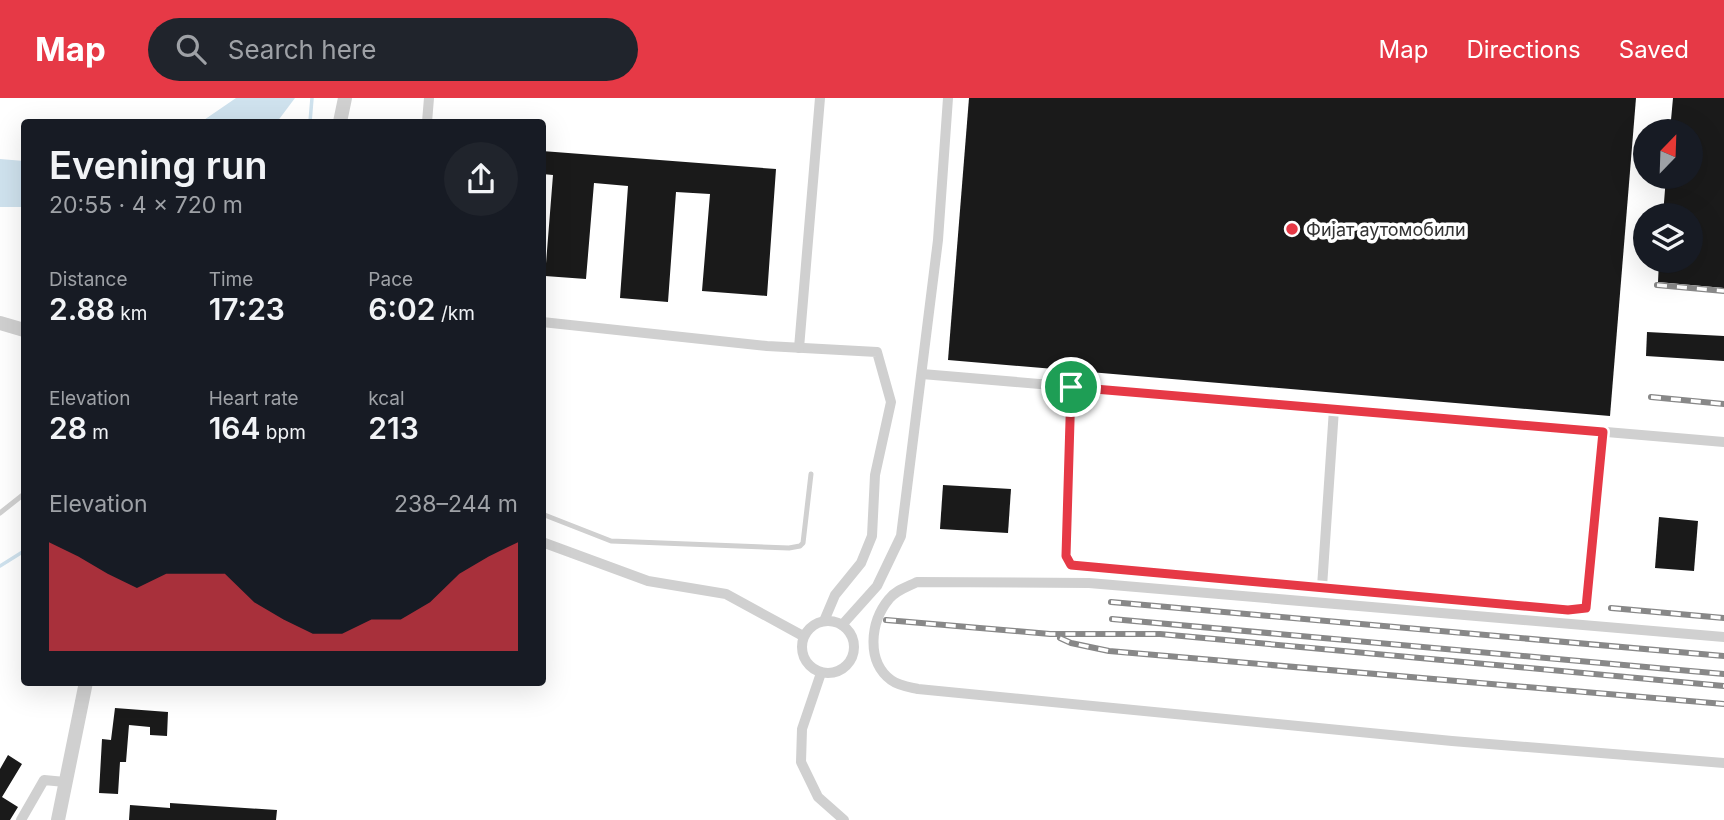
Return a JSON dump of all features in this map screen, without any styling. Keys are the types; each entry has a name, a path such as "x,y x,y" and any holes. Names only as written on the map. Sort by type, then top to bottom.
{"street":[{"path":"341,119 345,98"},
{"path":"427,119 429,98"},
{"path":"799,348 820,98"},
{"path":"842,625 877,586 901,536 938,240 948,98"},
{"path":"546,322 799,348 877,352 891,402 875,475 872,536 861,563 835,595 824,621"},
{"path":"0,323 21,329"},
{"path":"922,374 1724,442"},
{"path":"1071,387 1066,556 1071,565 1568,610 1586,608 1603,432"},
{"path":"1322,587 1334,409"},
{"path":"546,543 648,581 726,594 803,636"},
{"path":"1724,638 1088,583 917,582 901,589 889,599 873,638 878,662 884,672 892,681 918,689 1452,741 1724,763"},
{"path":"824,621 842,625 848,630 854,645 850,661 838,672 821,673 806,663 802,654 803,636 816,624 824,621"},
{"path":"821,673 802,729 802,762 818,797 844,820"},
{"path":"58,820 85,686"},
{"path":"21,820 44,780 65,782"}],"lane":[{"path":"546,516 611,541 789,548 803,543 811,474"},
{"path":"0,513 21,496"}],"water":[{"path":"236,98 295,98 279,119 205,119"},
{"path":"0,159 21,161 21,207 0,207"}],"building":[{"name":"Фијат аутомобили","path":"969,98 1636,98 1610,416 948,360"},
{"path":"1673,98 1724,98 1724,288 1658,282 1658,273 1703,273 1703,203 1664,203 1665,189 1703,189 1703,119 1671,119"},
{"path":"546,151 776,169 767,296 702,291 710,194 676,192 668,302 620,298 628,186 594,183 586,279 546,276 553,175 546,174"},
{"path":"1647,332 1724,336 1724,361 1646,356"},
{"path":"943,485 1011,489 1008,533 940,529"},
{"path":"1659,517 1698,521 1694,571 1655,568"},
{"path":"115,708 168,712 167,736 150,735 150,727 129,725 126,762 120,762 118,794 99,793 102,739 111,740"},
{"path":"8,755 22,764 2,797 18,807 10,820 0,820 0,769"},
{"path":"170,803 277,810 276,820 129,820 130,805 170,808"}],"waterway":[{"path":"310,119 312,98"},
{"path":"0,566 21,553"}],"railway":[{"path":"1657,285 1724,291"},
{"path":"1651,397 1724,404"},
{"path":"1111,602 1724,656"},
{"path":"1611,608 1724,618"},
{"path":"1112,619 1724,674"},
{"path":"886,620 1050,634 1160,634 1724,686"},
{"path":"1060,638 1109,651 1724,704"}],"place":[{"name":"Фијат аутомобили","path":"1292,229"}],"route":[{"path":"1071,387 1603,432 1586,608 1568,610 1071,565 1066,556 1071,387"}]}
